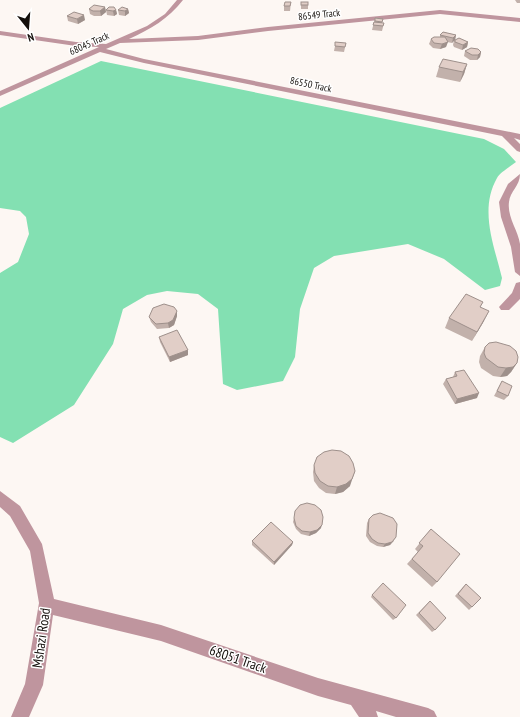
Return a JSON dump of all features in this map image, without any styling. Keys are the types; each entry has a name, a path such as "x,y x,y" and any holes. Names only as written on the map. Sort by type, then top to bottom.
{"street":[{"name":"68045 Track","path":"0,94 106,45 121,41 149,28 167,15 180,0"},
{"name":"86549 Track","path":"121,41 198,38 268,29 440,12 520,20"},
{"path":"0,33 76,44 106,45"},
{"name":"86550 Track","path":"98,49 144,61 520,137"},
{"path":"505,134 520,149"},
{"path":"520,177 509,187 503,201 504,215 516,245 520,272"},
{"path":"506,307 517,295 520,286"},
{"name":"Mshazi Road","path":"0,498 15,511 37,549 46,604 34,685 20,717"},
{"name":"68051 Track","path":"46,604 161,633 318,687 428,717"},
{"path":"356,697 369,717"}],"green space":[{"path":"101,61 484,139 504,149 516,162 498,176 489,202 492,240 502,278 500,286 485,290 444,259 408,244 334,256 314,268 300,309 295,357 283,381 237,390 223,384 218,309 198,294 167,291 147,295 123,309 113,344 74,405 13,443 0,437 0,273 18,262 29,234 26,217 20,211 0,208 0,108"}],"building":[{"path":"285,2 291,2 290,6 284,6"},
{"path":"301,2 308,2 308,5 301,5"},
{"path":"94,5 105,7 100,11 93,11 89,9"},
{"path":"109,7 114,7 116,10 106,10"},
{"path":"122,7 128,9 125,11 118,10"},
{"path":"74,12 84,15 77,19 67,16"},
{"path":"375,18 383,19 382,22 375,21"},
{"path":"374,22 384,23 383,26 373,25"},
{"path":"443,32 456,35 453,38 440,35"},
{"path":"434,37 445,37 448,42 442,44 434,43 431,39"},
{"path":"459,38 468,42 463,45 455,42 455,40"},
{"path":"335,42 346,43 345,47 335,46"},
{"path":"471,48 478,49 481,52 478,55 472,55 465,51"},
{"path":"443,59 467,64 463,72 439,67"},
{"path":"466,294 483,302 480,307 489,311 477,332 449,318"},
{"path":"164,304 174,307 177,311 173,320 168,323 156,324 149,317 153,308"},
{"path":"177,330 188,350 169,357 159,337"},
{"path":"496,342 510,346 516,351 518,357 517,363 513,367 498,367 486,358 484,353 485,347 489,343"},
{"path":"464,370 479,393 457,399 446,379 457,376 455,372"},
{"path":"502,381 512,386 508,396 497,391"},
{"path":"332,450 341,451 349,456 355,471 352,479 346,484 337,487 328,486 320,481 315,473 314,465 317,457 324,452"},
{"path":"307,503 315,505 321,510 323,517 322,525 317,530 310,532 302,531 296,526 294,518 295,511 300,505"},
{"path":"380,513 393,518 397,524 396,537 392,542 385,544 378,543 372,539 368,533 369,519 373,515"},
{"path":"271,522 293,542 274,562 252,541"},
{"path":"431,529 460,554 437,582 412,559 423,546 419,543"},
{"path":"383,583 406,605 396,618 372,595"},
{"path":"466,584 481,598 472,607 458,594"},
{"path":"430,601 446,618 435,630 419,613"}]}
